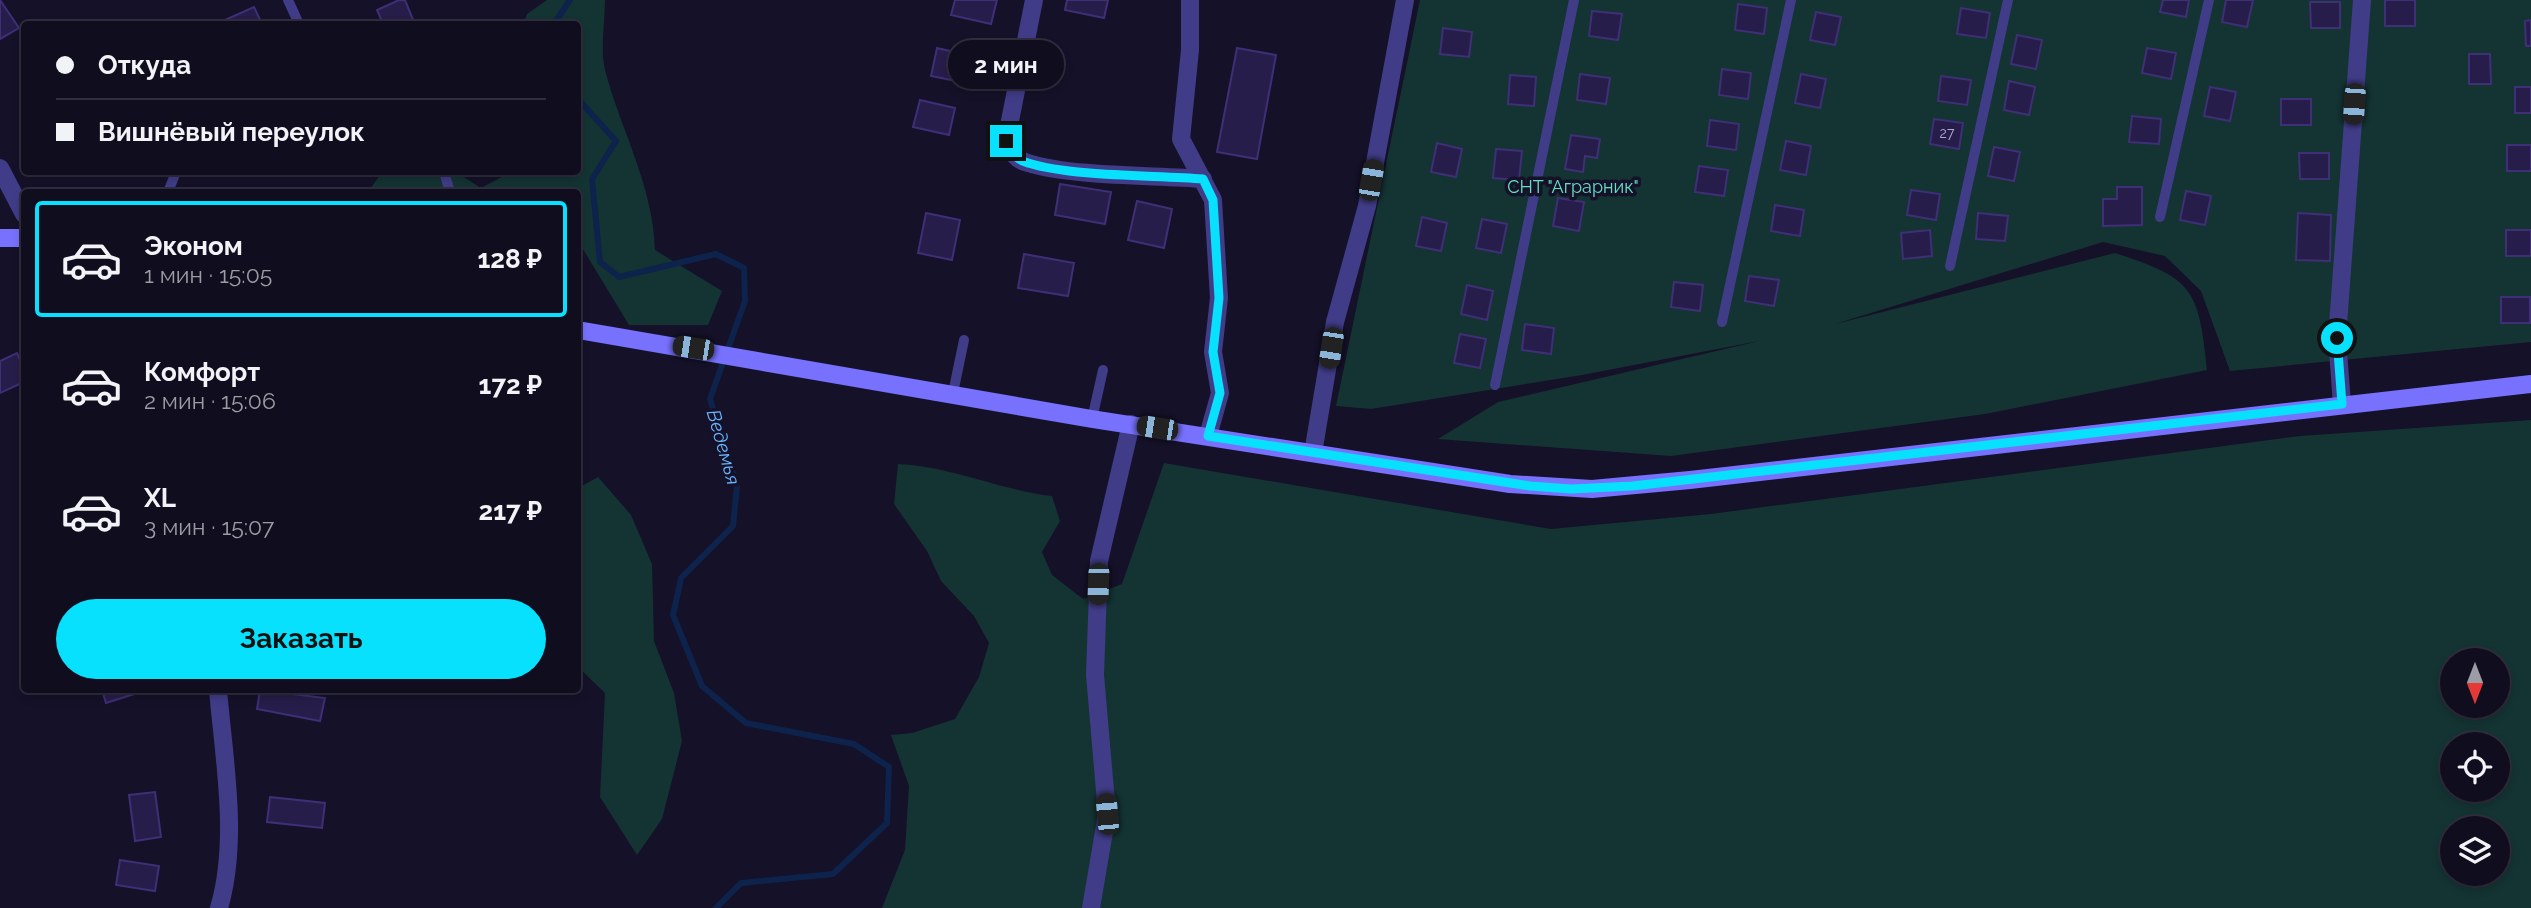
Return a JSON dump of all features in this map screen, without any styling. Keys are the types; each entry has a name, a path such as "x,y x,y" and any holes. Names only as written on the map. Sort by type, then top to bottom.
{"main road":[{"path":"0,238 21,238"},
{"path":"581,330 767,360 1092,419 1530,486 1592,489 2531,383"}],"street":[{"path":"1034,0 1006,141 1014,156 1027,163 1075,170 1203,179"},
{"path":"1190,0 1190,50 1181,139 1213,200 1219,307 1213,352 1220,393 1208,436"},
{"path":"1313,453 1335,322 1367,206 1405,0"},
{"path":"2342,404 2337,338 2362,0"},
{"path":"0,168 21,208"},
{"path":"1091,908 1107,814 1095,675 1099,561 1131,424"},
{"path":"218,693 227,796 227,880 219,908"}],"lane":[{"path":"288,0 298,21"},
{"path":"1495,385 1574,0"},
{"path":"1722,322 1791,0"},
{"path":"1950,265 2008,0"},
{"path":"2160,217 2209,0"},
{"path":"953,393 964,341"},
{"path":"1092,419 1103,370"}],"green space":[{"path":"547,0 605,0 605,70 643,181 653,226 655,250 722,291 708,325 629,325 581,246 581,189 370,189 380,175 461,175 481,188 505,175 581,175 581,21 524,21 527,14"},
{"name":"СНТ \"Аграрник\"","path":"1420,0 2531,0 2531,342 2230,371 2201,291 2165,256 2103,242 1835,324 2115,253 2161,270 2187,290 2200,321 2207,370 1985,414 1671,456 1438,439 1498,402 1759,341 1582,375 1371,409 1336,406"},
{"path":"2531,420 2531,908 882,908 905,850 909,786 891,735 912,733 955,719 979,677 989,643 974,616 941,581 927,551 894,504 898,464 937,469 1052,496 1060,521 1042,552 1052,575 1083,599 1122,584 1164,463 1551,529 1711,514 2300,436"},
{"path":"598,477 631,515 652,564 654,641 674,693 682,741 662,819 637,855 600,797 605,693 581,670 581,486"}],"building":[{"path":"0,0 19,28 0,39"},
{"path":"405,0 414,21 382,21 377,10"},
{"path":"955,0 997,0 991,24 951,15"},
{"path":"1067,0 1108,0 1104,18 1065,10"},
{"path":"2163,0 2189,0 2186,17 2160,12"},
{"path":"2226,0 2253,0 2247,27 2222,22"},
{"path":"2385,0 2415,0 2415,26 2385,26"},
{"path":"2310,2 2340,2 2340,28 2311,28"},
{"path":"1738,4 1767,8 1764,34 1735,30"},
{"path":"254,7 261,21 223,21"},
{"path":"1961,8 1990,13 1986,38 1957,34"},
{"path":"1592,11 1622,14 1618,40 1589,36"},
{"path":"1816,12 1841,17 1835,45 1810,40"},
{"path":"2531,20 2531,46 2526,46 2525,21"},
{"path":"1443,28 1472,32 1469,57 1440,54"},
{"path":"2017,35 2042,40 2036,69 2011,64"},
{"path":"937,48 972,56 966,83 931,76"},
{"path":"1237,48 1276,55 1257,159 1217,152"},
{"path":"2147,48 2176,53 2171,79 2142,73"},
{"path":"2469,54 2490,54 2491,84 2469,84"},
{"path":"1722,69 1751,73 1748,99 1719,95"},
{"path":"1580,74 1610,78 1606,104 1577,100"},
{"path":"1801,74 1826,79 1820,108 1795,103"},
{"path":"1510,75 1536,77 1534,106 1508,104"},
{"path":"1941,76 1971,80 1967,105 1938,101"},
{"path":"2009,81 2035,87 2029,115 2004,110"},
{"path":"2210,87 2236,92 2230,121 2204,116"},
{"path":"2515,87 2531,87 2531,113 2515,113"},
{"path":"2281,99 2311,99 2311,125 2281,125"},
{"path":"920,100 955,108 949,135 913,127"},
{"path":"2132,116 2161,119 2159,144 2129,142"},
{"path":"1934,119 1963,123 1959,149 1930,144"},
{"path":"1710,120 1739,124 1736,150 1707,146"},
{"path":"1571,135 1600,139 1597,158 1585,156 1583,172 1565,169"},
{"path":"1786,141 1811,146 1806,175 1780,170"},
{"path":"1437,143 1462,149 1456,177 1431,172"},
{"path":"2507,145 2531,145 2531,171 2507,171"},
{"path":"1994,147 2020,152 2014,181 1988,176"},
{"path":"1496,149 1522,151 1519,180 1493,178"},
{"path":"2299,153 2329,153 2329,179 2300,179"},
{"path":"1699,166 1728,170 1724,196 1695,192"},
{"path":"1060,184 1111,192 1105,224 1055,215"},
{"path":"2117,187 2142,187 2142,225 2103,226 2103,199 2117,199"},
{"path":"1911,190 1940,194 1936,220 1907,215"},
{"path":"2186,191 2211,196 2205,225 2180,220"},
{"path":"1558,198 1584,202 1579,231 1553,226"},
{"path":"1137,201 1172,209 1164,248 1128,240"},
{"path":"1775,205 1804,210 1800,236 1771,231"},
{"path":"926,213 960,220 952,260 918,253"},
{"path":"1978,213 2008,216 2005,241 1976,239"},
{"path":"2298,213 2331,215 2330,261 2296,260"},
{"path":"1422,217 1447,223 1441,251 1416,246"},
{"path":"1482,219 1507,224 1501,253 1476,248"},
{"path":"1930,230 1932,256 1903,259 1901,233"},
{"path":"2506,230 2531,230 2531,256 2506,256"},
{"path":"1024,254 1074,263 1068,296 1018,288"},
{"path":"1749,276 1779,280 1774,306 1745,301"},
{"path":"1674,282 1703,285 1700,311 1671,307"},
{"path":"1467,285 1493,291 1487,320 1461,314"},
{"path":"2501,297 2530,297 2530,323 2501,323"},
{"path":"1525,324 1554,328 1551,354 1522,350"},
{"path":"1460,334 1486,339 1480,368 1454,363"},
{"path":"17,353 21,362 21,383 0,393 0,361"},
{"path":"103,693 138,693 106,703"},
{"path":"260,693 325,698 320,721 257,709"},
{"path":"155,792 161,837 135,841 129,795"},
{"path":"270,797 325,803 322,828 267,822"},
{"path":"120,860 159,866 155,891 116,885"}],"waterway":[{"name":"Ведемья","path":"556,21 570,0"},
{"name":"Ведемья","path":"581,102 616,141 592,179 600,262 619,277 716,254 744,268 745,301 710,399 737,486 733,526 681,578 673,615 702,686 746,723 854,744 889,767 887,823 833,874 741,883 716,908"}],"route":[{"path":"1006,141 1014,156 1027,163 1075,170 1203,179 1213,200 1219,298 1213,352 1220,393 1208,436 1510,484 1571,489 1633,486 2342,404 2337,338"}]}
